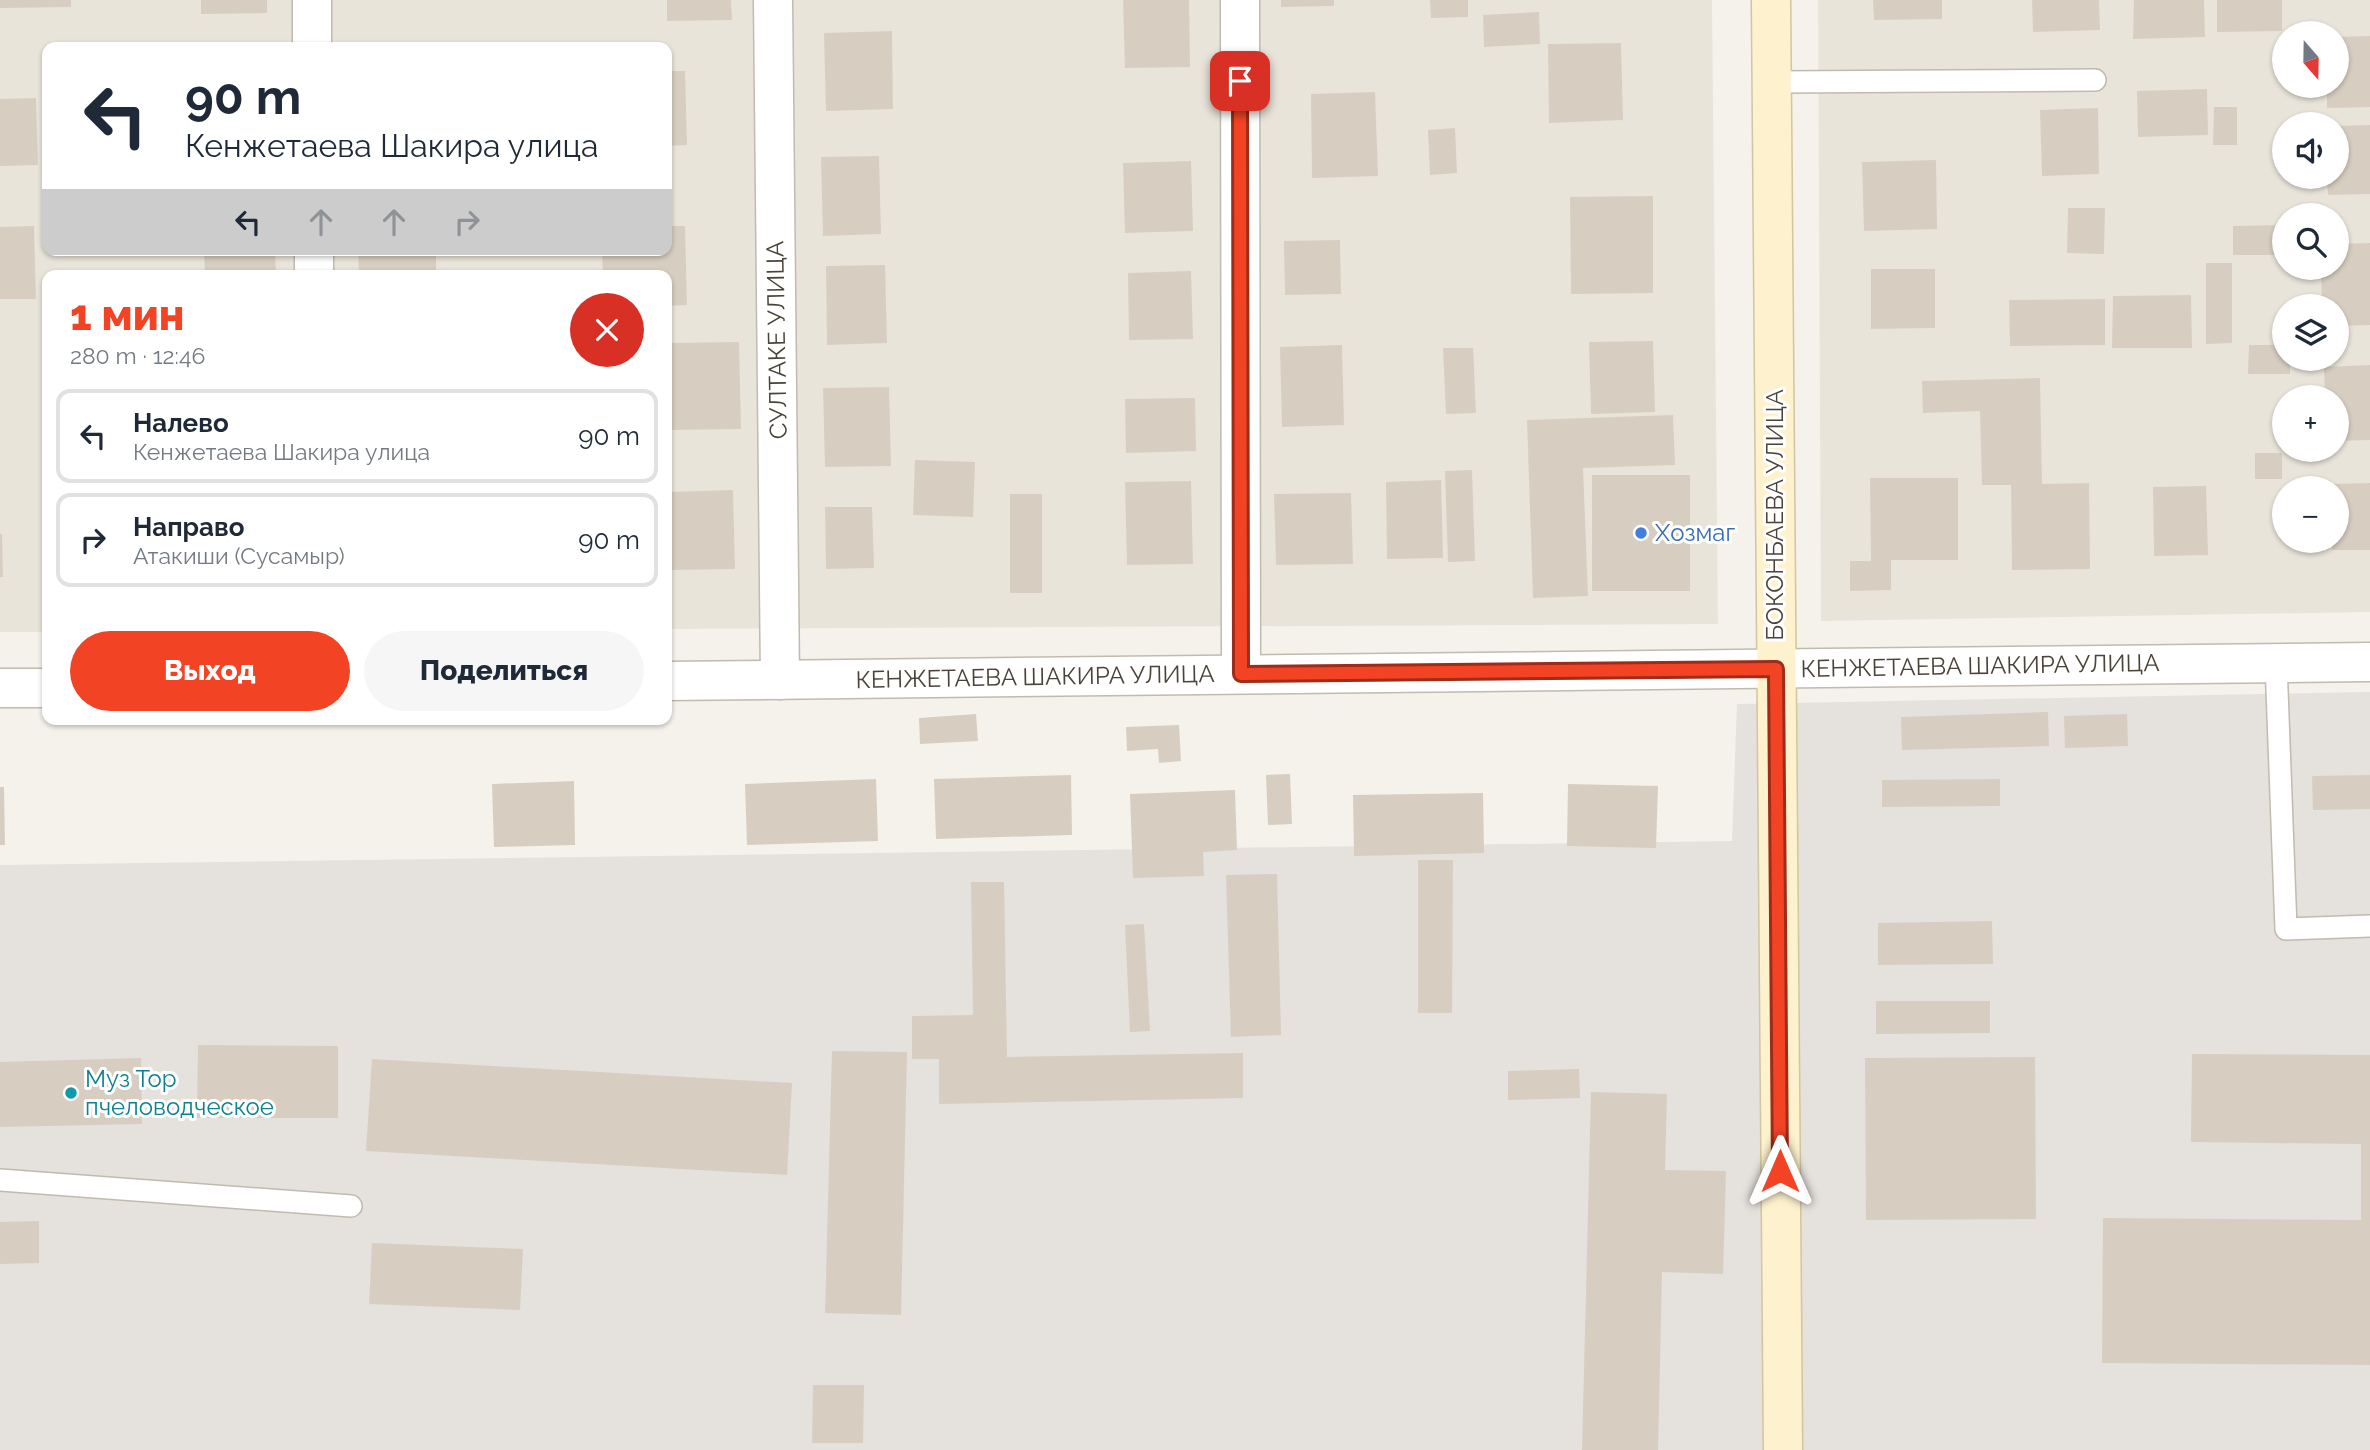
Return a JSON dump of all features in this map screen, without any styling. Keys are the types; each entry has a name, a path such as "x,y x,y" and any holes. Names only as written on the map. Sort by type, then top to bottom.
{"street":[{"path":"312,0 312,42"},
{"name":"СУЛТАКЕ УЛИЦА","path":"773,0 780,680"},
{"path":"1240,0 1241,674"},
{"name":"БОКОНБАЕВА УЛИЦА","path":"1771,0 1783,1450"},
{"name":"КЕНЖЕТАЕВА ШАКИРА УЛИЦА","path":"672,681 2370,662"},
{"path":"0,688 42,688"}],"lane":[{"path":"1771,82 2095,80"},
{"path":"2276,663 2286,929 2370,926"},
{"path":"0,1180 351,1206"}],"shaded area":[{"path":"0,0 1712,0 1718,624 672,629 672,270 42,270 42,632 0,632"},
{"path":"1818,0 2370,0 2370,612 1821,621"},
{"path":"2370,692 2370,1450 0,1450 0,865 1732,841 1737,704"}],"building":[{"path":"0,0 71,0 71,7 0,8"},
{"path":"201,0 267,0 267,13 201,14"},
{"path":"667,0 731,0 732,20 667,21"},
{"path":"1123,0 1189,0 1190,67 1125,68"},
{"path":"1281,0 1334,0 1334,6 1281,7"},
{"path":"1430,0 1468,0 1468,17 1431,18"},
{"path":"1873,0 1942,0 1942,19 1874,20"},
{"path":"2032,0 2099,0 2100,30 2033,32"},
{"path":"2134,0 2204,0 2205,37 2133,39"},
{"path":"2217,0 2282,0 2282,21 2272,21 2272,31 2217,32"},
{"path":"1539,12 1540,44 1484,47 1483,15"},
{"path":"892,31 893,109 826,111 824,33"},
{"path":"2370,36 2370,107 2327,108 2327,98 2349,98 2349,37"},
{"path":"1621,43 1623,120 1549,123 1548,44"},
{"path":"672,71 685,71 687,145 672,146"},
{"path":"2207,89 2208,135 2138,137 2137,91"},
{"path":"1375,92 1378,176 1312,178 1311,94"},
{"path":"36,98 38,165 0,166 0,99"},
{"path":"2214,107 2237,107 2237,145 2213,145"},
{"path":"2098,108 2099,174 2042,176 2040,110"},
{"path":"2370,125 2370,194 2328,195 2328,189 2349,189 2349,126"},
{"path":"1455,128 1457,173 1430,175 1428,130"},
{"path":"879,156 881,234 823,236 821,157"},
{"path":"1936,160 1937,229 1864,231 1862,162"},
{"path":"1191,161 1193,231 1125,233 1123,163"},
{"path":"1653,196 1653,293 1571,294 1570,197"},
{"path":"2068,208 2105,208 2104,254 2067,253"},
{"path":"2272,225 2272,255 2233,255 2233,226"},
{"path":"34,226 36,299 0,299 0,227"},
{"path":"672,226 685,226 687,305 672,306 672,270 603,270 602,256 672,256"},
{"path":"1340,240 1341,294 1285,295 1284,241"},
{"path":"2370,243 2370,325 2349,326 2349,294 2322,294 2321,280 2349,280 2349,244"},
{"path":"204,256 275,256 276,270 205,270"},
{"path":"358,256 436,256 436,270 359,270"},
{"path":"2206,263 2232,263 2232,343 2206,344"},
{"path":"885,265 887,343 827,345 826,266"},
{"path":"1871,269 1935,269 1935,328 1871,329"},
{"path":"1191,271 1193,339 1129,340 1128,273"},
{"path":"2191,295 2192,348 2112,348 2113,296"},
{"path":"2105,299 2105,345 2010,346 2009,300"},
{"path":"1653,341 1655,412 1591,414 1589,342"},
{"path":"739,342 741,429 672,430 672,343"},
{"path":"1342,345 1344,425 1282,427 1280,347"},
{"path":"2249,345 2272,345 2272,371 2290,371 2290,374 2248,374"},
{"path":"1443,348 1473,348 1476,413 1446,414"},
{"path":"2370,365 2370,440 2349,441 2349,385 2325,385 2324,371 2349,371 2349,366"},
{"path":"2040,378 2042,484 2089,483 2090,569 2012,570 2011,485 1982,485 1980,411 1923,413 1922,381"},
{"path":"889,387 891,466 825,467 823,388"},
{"path":"1195,398 1196,451 1126,453 1125,399"},
{"path":"1673,415 1675,465 1583,468 1588,596 1533,598 1527,420"},
{"path":"2255,453 2272,453 2272,462 2282,462 2282,476 2255,479"},
{"path":"915,460 975,462 973,517 913,515"},
{"path":"1472,470 1475,561 1448,562 1445,471"},
{"name":"Хозмаг","path":"1592,475 1690,475 1690,591 1592,591"},
{"path":"1870,478 1958,478 1958,560 1891,560 1891,590 1850,591 1850,561 1871,561"},
{"path":"1441,480 1443,558 1387,559 1386,482"},
{"path":"1191,481 1193,564 1127,565 1125,482"},
{"path":"2370,483 2370,550 2349,550 2349,484"},
{"path":"2206,486 2208,555 2154,556 2153,487"},
{"path":"733,490 735,569 672,570 672,492"},
{"path":"1351,493 1353,564 1276,565 1274,494"},
{"path":"1010,494 1042,494 1042,593 1010,593"},
{"path":"825,507 872,507 874,568 826,569"},
{"path":"2,534 3,577 0,577"},
{"path":"2048,712 2049,746 1902,750 1901,717"},
{"path":"976,714 978,741 920,744 919,718"},
{"path":"2127,714 2128,746 2065,748 2064,716"},
{"path":"1179,725 1181,761 1159,763 1158,749 1127,751 1126,727"},
{"path":"1290,774 1292,824 1268,825 1266,775"},
{"path":"1071,775 1072,835 936,839 934,779"},
{"path":"2370,775 2370,809 2313,810 2312,776"},
{"path":"876,779 878,841 747,845 745,784"},
{"path":"2000,779 2000,806 1882,807 1882,780"},
{"path":"574,781 575,845 494,847 492,784"},
{"path":"1568,784 1658,786 1656,848 1567,846"},
{"path":"0,787 4,787 5,845 0,845"},
{"path":"1235,790 1237,850 1203,852 1204,876 1133,878 1130,794"},
{"path":"1483,793 1484,853 1354,856 1353,795"},
{"path":"1418,860 1453,860 1452,1013 1418,1013"},
{"path":"1277,874 1281,1035 1231,1037 1226,875"},
{"path":"971,882 1004,882 1007,1057 1243,1053 1243,1098 939,1104 939,1059 912,1059 912,1016 973,1015"},
{"path":"1992,921 1993,964 1878,965 1878,923"},
{"path":"1144,924 1150,1031 1130,1032 1125,925"},
{"path":"1876,1001 1990,1001 1990,1033 1876,1034"},
{"path":"198,1045 338,1046 338,1118 197,1118"},
{"path":"832,1051 907,1052 901,1315 825,1313"},
{"path":"2192,1054 2370,1055 2370,1365 2102,1363 2103,1218 2361,1220 2361,1144 2191,1142"},
{"path":"2035,1057 2036,1219 1866,1220 1865,1058"},
{"name":"Муз Тор пчеловодческое","path":"141,1058 142,1124 0,1127 0,1062"},
{"path":"372,1059 792,1083 787,1175 366,1151"},
{"path":"1579,1069 1580,1098 1508,1100 1508,1071"},
{"path":"1591,1092 1667,1094 1665,1170 1726,1171 1723,1274 1662,1272 1658,1450 1582,1450"},
{"path":"39,1221 39,1263 0,1264 0,1222"},
{"path":"372,1243 523,1249 520,1310 369,1304"},
{"path":"813,1385 864,1385 863,1443 812,1443"}],"place":[{"name":"Хозмаг","path":"1641,533"},
{"name":"Муз Тор пчеловодческое","path":"71,1093"}],"route":[{"path":"1240,81 1241,674 1776,669 1780,1171"}]}
